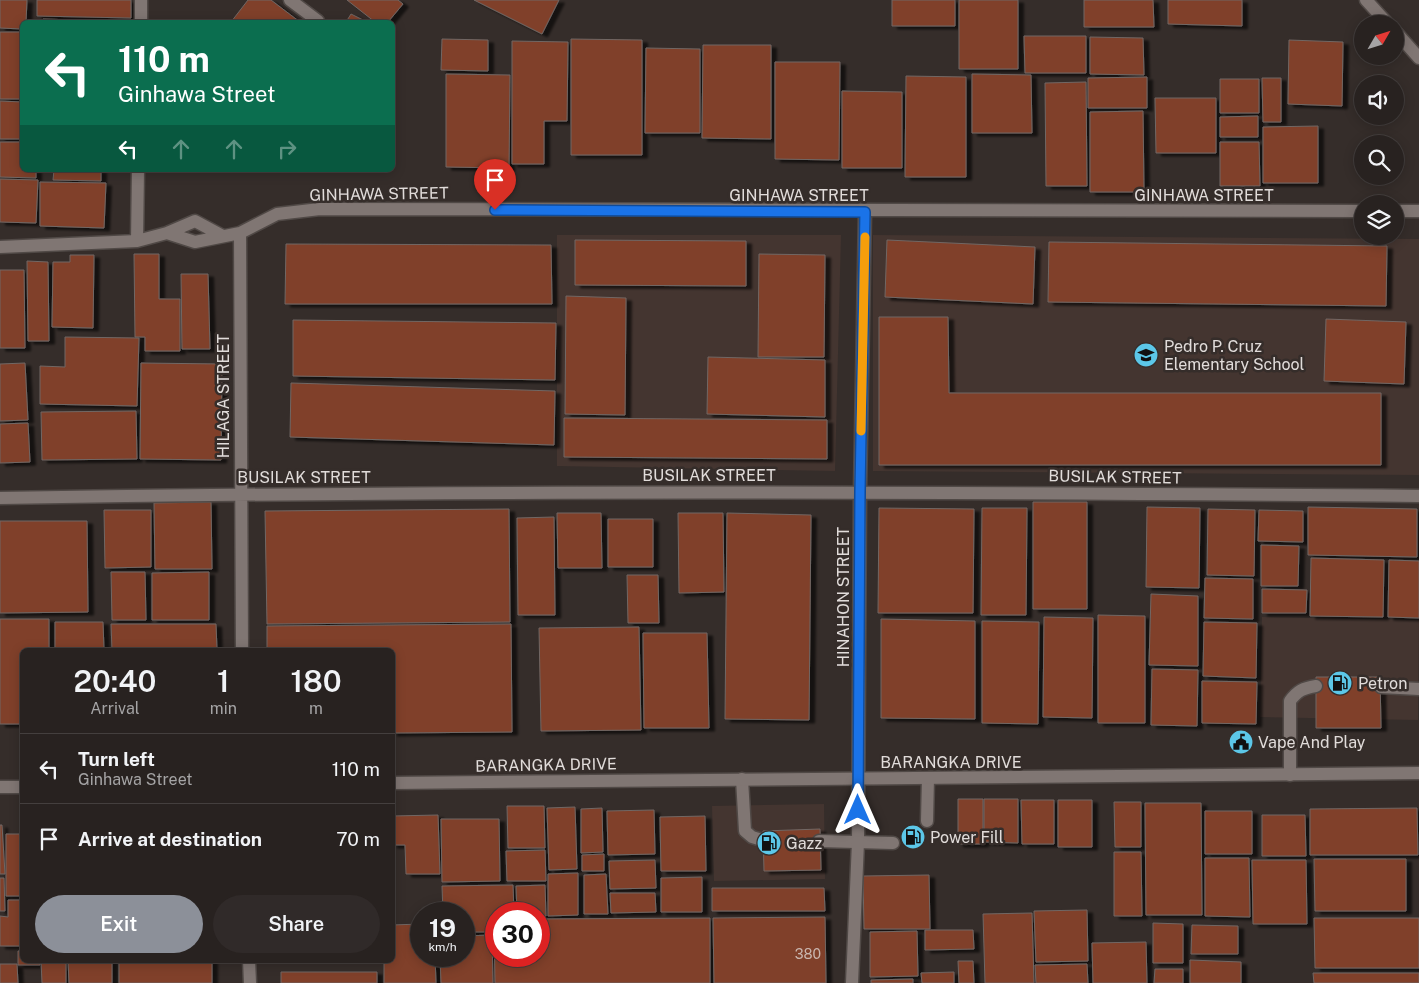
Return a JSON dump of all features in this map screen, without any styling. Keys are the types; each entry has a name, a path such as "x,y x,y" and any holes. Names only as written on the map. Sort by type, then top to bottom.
{"street":[{"path":"141,0 141,20"},
{"path":"290,0 317,20"},
{"path":"1366,0 1380,15"},
{"path":"1404,41 1419,58"},
{"path":"137,241 138,172"},
{"name":"GINHAWA STREET","path":"240,233 277,214 320,210 1354,212"},
{"path":"1404,212 1419,211"},
{"name":"HINAHON STREET","path":"852,983 858,842 860,491 865,212"},
{"path":"0,247 137,241 167,233 196,220 221,235"},
{"path":"167,233 195,242 221,235 240,233"},
{"name":"HILAGA STREET","path":"240,233 242,648"},
{"name":"BUSILAK STREET","path":"0,498 240,494 860,491 1419,496"},
{"path":"1290,775 1290,701 1304,688 1316,686"},
{"path":"1381,687 1419,689"},
{"name":"BARANGKA DRIVE","path":"395,783 1419,773"},
{"path":"927,821 928,778"},
{"path":"742,779 745,831 752,838 762,840"},
{"path":"0,787 20,787"},
{"path":"819,841 893,843"},
{"path":"249,963 250,983"}],"shaded area":[{"path":"557,235 841,235 835,471 557,466"},
{"name":"Pedro P. Cruz Elementary School","path":"873,235 1354,239 1354,245 1404,245 1404,239 1419,239 1419,475 873,471"},
{"name":"Petron","path":"1262,617 1419,620 1418,720 1260,717"},
{"name":"Gazz","path":"824,804 825,879 714,881 712,806"}],"building":[{"path":"0,0 27,0 26,20 20,20 20,29 0,28"},
{"path":"37,0 131,0 131,18 37,16"},
{"path":"248,0 271,0 297,20 233,20"},
{"path":"347,0 398,0 403,4 390,20 372,20"},
{"path":"474,0 559,0 542,34"},
{"path":"892,0 955,0 955,26 892,26"},
{"path":"959,0 1018,0 1018,69 959,69"},
{"path":"1084,0 1153,0 1154,27 1084,27"},
{"path":"1168,0 1242,0 1242,26 1168,24"},
{"path":"351,14 363,20 347,20"},
{"path":"43,19 75,20 43,20"},
{"path":"0,32 20,32 20,99 0,99"},
{"path":"1024,36 1086,36 1086,73 1025,73"},
{"path":"1090,37 1143,38 1144,75 1090,74"},
{"path":"442,39 488,40 488,71 441,70"},
{"path":"571,39 642,40 642,155 571,155"},
{"path":"1289,40 1343,42 1342,106 1288,104"},
{"path":"512,41 568,42 567,121 544,121 544,164 512,164"},
{"path":"703,45 771,45 771,139 702,138"},
{"path":"646,48 700,49 700,133 645,133"},
{"path":"775,62 840,62 839,160 775,159"},
{"path":"446,74 510,75 509,168 446,167"},
{"path":"972,74 1031,75 1032,133 972,133"},
{"path":"906,76 966,77 966,177 905,177"},
{"path":"1147,77 1147,108 1088,108 1088,78"},
{"path":"1262,78 1281,78 1281,122 1263,122"},
{"path":"1220,79 1259,79 1259,113 1220,113"},
{"path":"1086,82 1087,186 1046,186 1045,83"},
{"path":"842,91 902,92 902,168 842,168"},
{"path":"1155,98 1216,98 1216,153 1156,153"},
{"path":"0,101 20,102 20,139 0,139"},
{"path":"1143,111 1144,192 1090,192 1090,112"},
{"path":"1258,116 1258,137 1220,137 1220,117"},
{"path":"1318,126 1318,183 1263,183 1263,127"},
{"path":"0,142 20,142 20,172 36,172 36,178 0,177"},
{"path":"1220,142 1259,142 1260,186 1220,186"},
{"path":"54,172 101,172 101,181 53,180"},
{"path":"0,179 38,180 36,223 0,222"},
{"path":"40,182 106,183 104,228 40,226"},
{"path":"575,240 746,241 746,286 575,285"},
{"path":"887,240 1035,247 1033,304 885,297"},
{"path":"1049,242 1387,246 1386,306 1048,302"},
{"path":"286,244 551,245 552,304 285,304"},
{"path":"134,254 159,254 159,299 180,299 180,351 145,351 145,337 135,337"},
{"path":"759,254 825,255 824,357 758,357"},
{"path":"70,255 94,255 93,328 52,327 53,262 70,262"},
{"path":"27,261 48,262 49,341 28,341"},
{"path":"0,270 24,270 25,348 0,348"},
{"path":"181,274 208,274 210,349 182,349"},
{"path":"566,296 626,298 625,415 565,414"},
{"path":"879,317 948,317 949,393 1381,393 1381,465 879,465"},
{"path":"1326,319 1406,322 1404,384 1324,381"},
{"path":"293,320 556,323 555,380 293,376"},
{"path":"65,337 139,338 137,406 40,404 40,366 65,367"},
{"path":"708,357 825,360 825,417 707,414"},
{"path":"25,363 28,420 0,421 0,364"},
{"path":"141,363 222,364 221,460 140,459"},
{"path":"291,383 555,391 554,445 290,437"},
{"path":"136,411 137,459 42,460 41,412"},
{"path":"564,418 827,420 827,459 564,457"},
{"path":"28,423 30,462 0,463 0,424"},
{"path":"211,502 212,569 155,569 154,503"},
{"path":"1033,502 1087,502 1087,609 1033,609"},
{"path":"1147,507 1200,508 1199,588 1146,587"},
{"path":"1308,507 1417,509 1417,557 1308,555"},
{"path":"879,508 974,509 973,613 878,613"},
{"path":"982,508 1027,508 1026,615 981,615"},
{"path":"509,509 510,622 267,624 265,511"},
{"path":"1208,509 1255,510 1254,576 1207,575"},
{"path":"104,510 151,510 151,567 105,568"},
{"path":"1259,510 1303,511 1303,542 1258,541"},
{"path":"557,513 601,513 602,568 558,568"},
{"path":"678,513 723,513 724,592 679,593"},
{"path":"727,513 811,515 809,720 725,719"},
{"path":"554,517 555,615 518,615 517,518"},
{"path":"608,519 653,519 653,567 608,567"},
{"path":"0,521 87,521 88,612 0,613"},
{"path":"1261,545 1299,546 1298,586 1261,586"},
{"path":"1311,558 1384,560 1383,617 1310,616"},
{"path":"1389,560 1419,561 1419,618 1388,617"},
{"path":"111,572 145,572 146,620 112,620"},
{"path":"209,572 209,620 152,620 152,573"},
{"path":"627,575 658,575 659,623 628,623"},
{"path":"1205,578 1253,579 1253,619 1204,618"},
{"path":"1262,589 1307,590 1306,613 1262,613"},
{"path":"1151,594 1198,596 1198,666 1149,665"},
{"path":"1098,615 1145,616 1145,723 1098,723"},
{"path":"1044,617 1093,618 1092,718 1043,717"},
{"path":"0,619 49,619 49,648 20,648 20,724 0,724"},
{"path":"881,619 975,621 975,719 881,718"},
{"path":"982,621 1039,622 1038,724 982,723"},
{"path":"55,622 103,622 104,648 55,648"},
{"path":"1204,622 1257,623 1256,678 1203,676"},
{"path":"111,624 216,624 217,648 112,648"},
{"path":"511,624 512,732 395,733 395,648 267,648 267,626"},
{"path":"639,627 641,730 541,731 539,628"},
{"path":"643,633 707,633 709,728 644,728"},
{"path":"1152,669 1198,670 1197,726 1151,725"},
{"path":"1316,677 1380,677 1381,728 1316,728"},
{"path":"1202,681 1257,682 1256,724 1202,723"},
{"path":"958,799 983,799 983,844 958,844"},
{"path":"984,799 1018,799 1018,843 984,842"},
{"path":"1021,800 1054,800 1054,844 1022,844"},
{"path":"1058,800 1092,800 1092,847 1058,847"},
{"path":"1114,802 1141,802 1141,847 1115,847"},
{"path":"1145,803 1201,803 1202,915 1146,915"},
{"path":"507,806 544,806 545,848 508,848"},
{"path":"575,807 577,869 549,870 547,808"},
{"path":"602,808 603,852 581,853 581,809"},
{"path":"1417,808 1418,855 1310,855 1310,809"},
{"path":"654,810 655,854 608,855 607,811"},
{"path":"1205,811 1252,811 1252,854 1205,854"},
{"path":"438,815 440,874 406,874 405,845 395,845 395,816"},
{"path":"1262,815 1305,815 1306,856 1262,856"},
{"path":"705,816 706,871 661,871 660,817"},
{"path":"441,819 499,819 500,881 442,882"},
{"path":"0,825 2,825 5,874 0,874"},
{"path":"820,829 821,870 764,871 763,831"},
{"path":"6,834 20,834 20,896 6,896"},
{"path":"545,850 546,881 507,881 506,851"},
{"path":"1114,852 1141,852 1142,916 1114,916"},
{"path":"604,854 604,871 582,871 582,855"},
{"path":"1205,858 1249,858 1250,917 1205,916"},
{"path":"1314,859 1406,859 1406,911 1315,911"},
{"path":"655,860 656,888 610,889 609,861"},
{"path":"1252,860 1306,860 1307,924 1253,924"},
{"path":"578,873 578,915 550,916 548,874"},
{"path":"606,874 608,914 584,914 584,875"},
{"path":"929,875 930,929 864,929 863,876"},
{"path":"702,877 702,912 661,912 661,878"},
{"path":"0,878 4,878 5,911 0,911"},
{"path":"513,885 514,902 485,902 485,932 475,932 475,902 443,902 442,886"},
{"path":"545,885 546,902 517,902 516,886"},
{"path":"712,888 824,888 825,911 712,911"},
{"path":"610,893 655,893 656,912 611,913"},
{"path":"8,900 20,900 20,946 0,946 0,916 8,917"},
{"path":"1087,910 1088,961 1036,962 1034,911"},
{"path":"1032,913 1034,983 985,983 983,914"},
{"path":"825,917 826,983 714,983 713,918"},
{"path":"710,918 710,983 495,983 495,967 550,967 550,919"},
{"path":"1314,918 1419,918 1419,968 1315,968"},
{"path":"1153,923 1183,924 1183,963 1153,963"},
{"path":"410,924 410,967 435,967 436,983 384,983 384,963 395,963 395,925"},
{"path":"1192,925 1238,926 1238,954 1191,954"},
{"path":"925,930 973,930 974,949 925,950"},
{"path":"917,931 918,976 870,977 870,932"},
{"path":"485,935 485,967 493,967 493,983 441,983 440,967 475,967 475,936"},
{"path":"1146,942 1147,983 1093,983 1092,943"},
{"path":"18,951 20,951 20,963 40,963 40,965 18,965"},
{"path":"1190,960 1241,962 1241,983 1190,983"},
{"path":"958,961 973,961 974,983 959,983"},
{"path":"41,963 66,963 66,983 42,983"},
{"path":"68,963 112,963 112,983 69,983"},
{"path":"119,963 212,963 212,983 119,983"},
{"path":"0,964 17,964 18,983 0,983"},
{"path":"1087,964 1088,983 1036,983 1035,965"},
{"path":"1155,969 1183,969 1183,983 1154,983"},
{"path":"281,972 377,972 377,983 281,983"},
{"path":"954,972 954,983 922,983 921,973"},
{"path":"1313,973 1419,973 1419,983 1314,983"},
{"path":"913,979 913,983 871,983 871,980"}],"slow traffic":[{"path":"861,431 865,237"}],"place":[{"name":"Pedro P. Cruz Elementary School","path":"1146,355"},
{"name":"Petron","path":"1340,683"},
{"name":"Vape And Play","path":"1241,742"},
{"name":"Power Fill","path":"913,837"},
{"name":"Gazz","path":"769,843"}],"route":[{"path":"495,210 865,212 860,491 858,810"}]}
